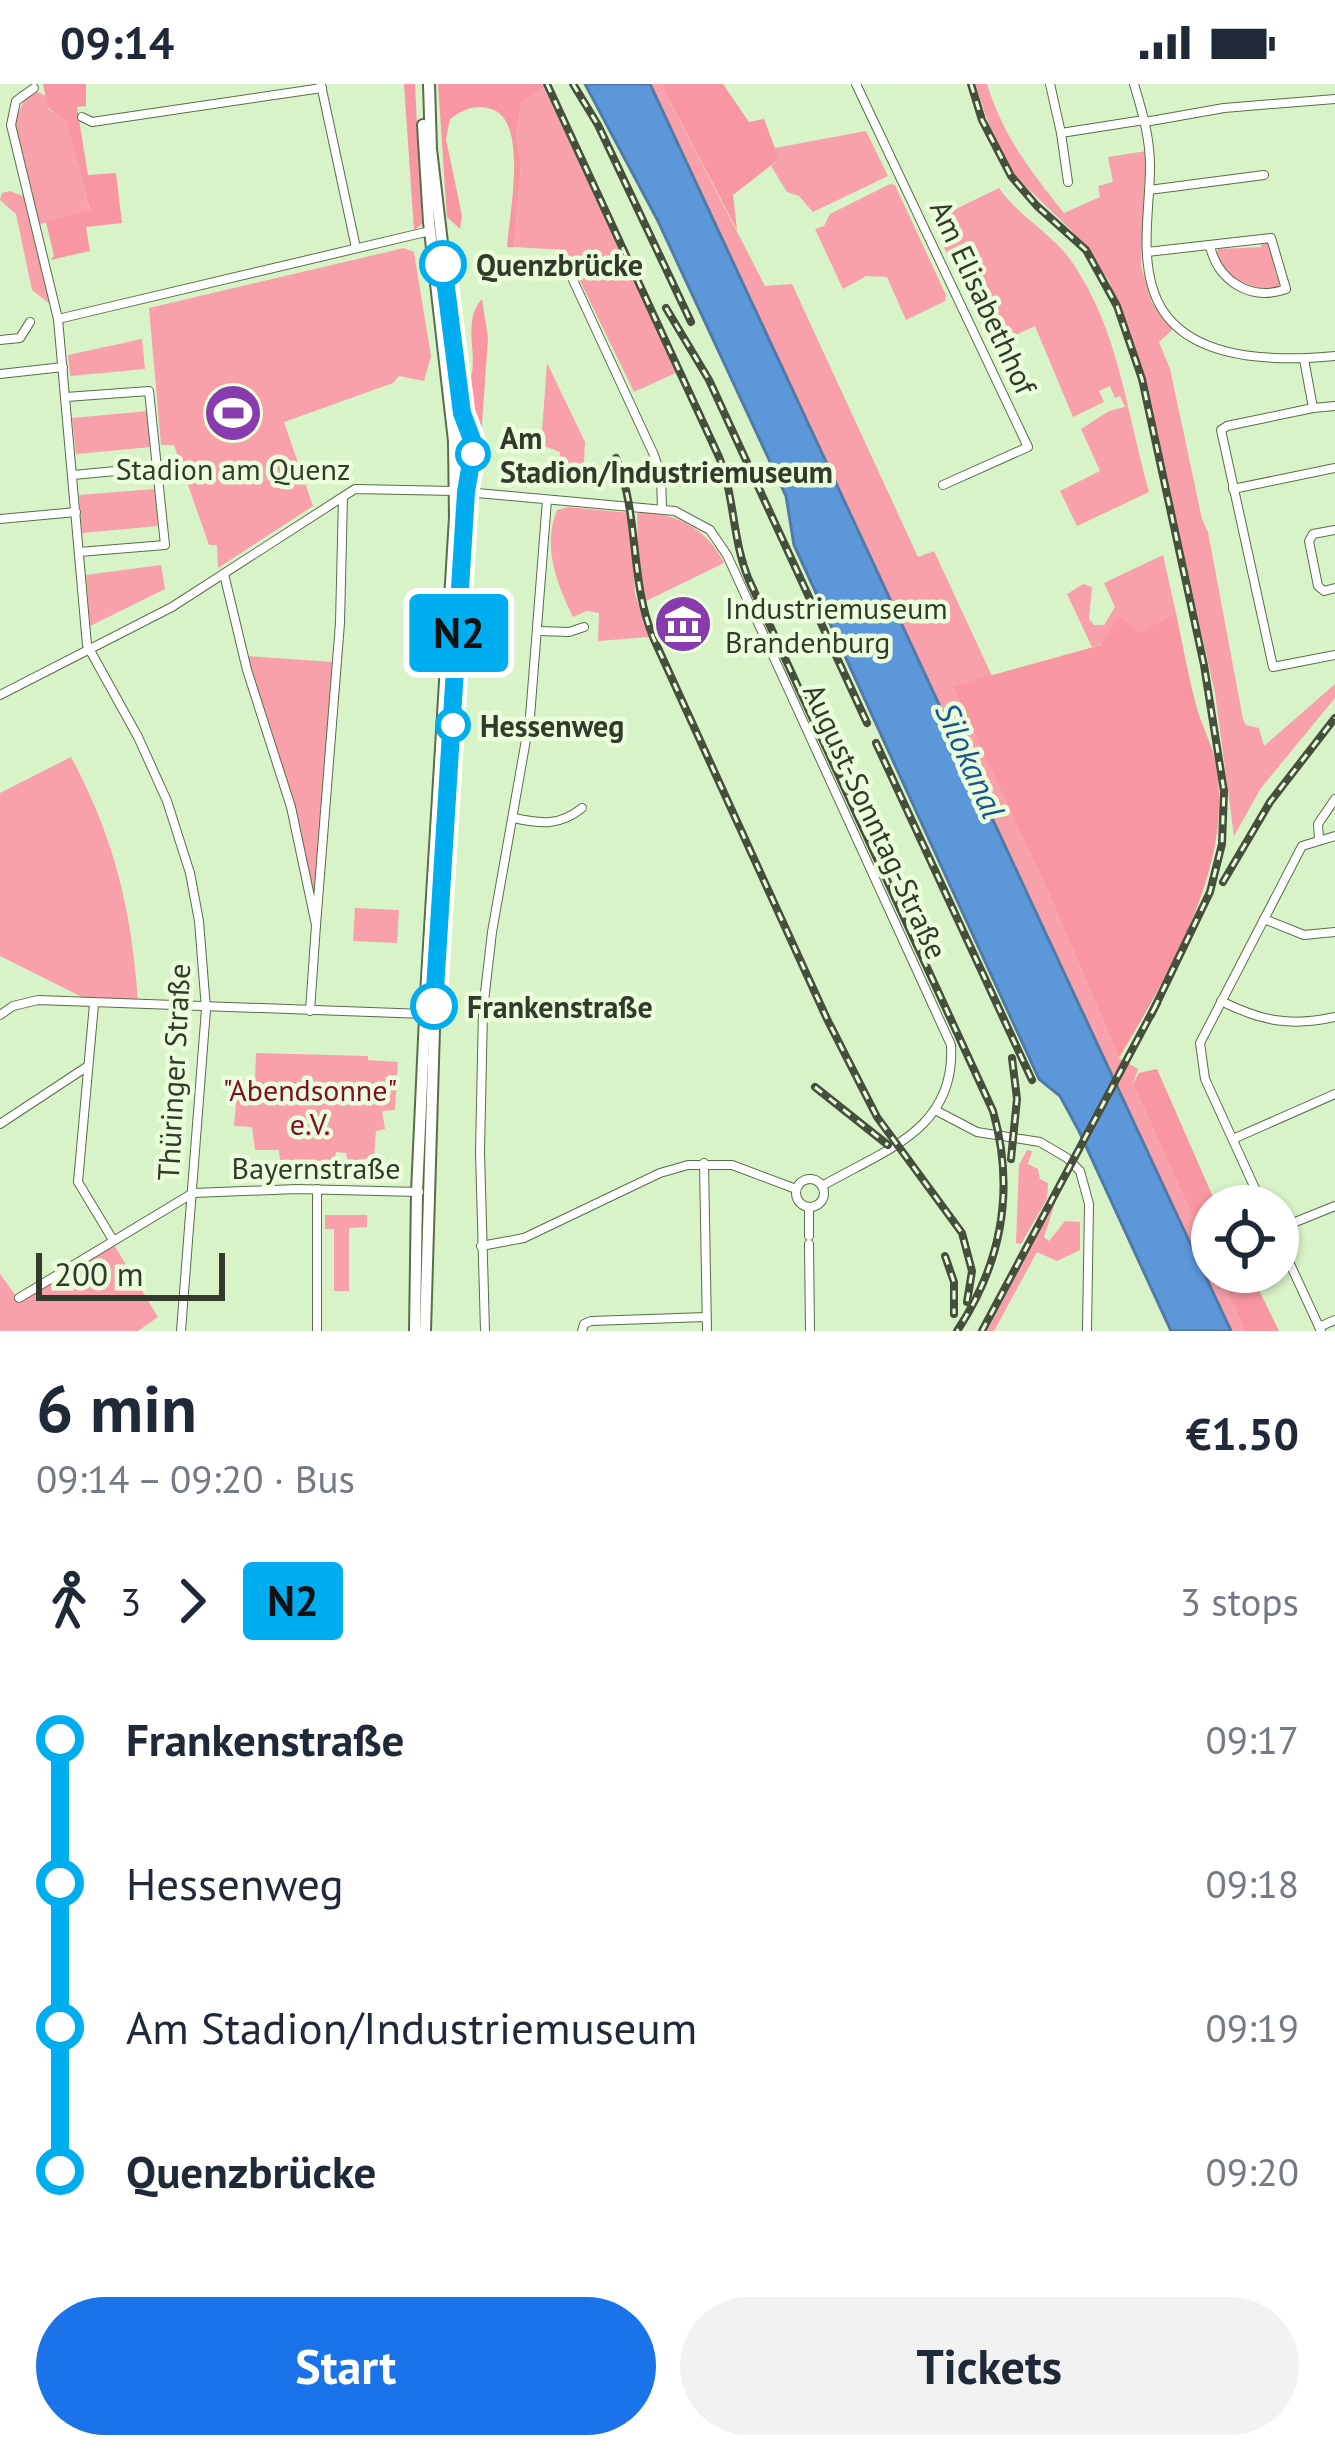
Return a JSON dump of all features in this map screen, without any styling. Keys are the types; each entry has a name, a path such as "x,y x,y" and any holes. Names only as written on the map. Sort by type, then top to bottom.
{"main road":[{"path":"415,1331 462,413 435,230 426,84"},
{"path":"425,1331 425,1014 461,491 432,249 435,230"}],"street":[{"name":"Am Elisabethhof","path":"856,84 1028,446 943,485"},
{"path":"1050,84 1068,182"},
{"path":"1134,84 1145,121 1147,252 1156,298 1174,323 1193,338 1239,354 1304,359 1335,356"},
{"path":"82,117 92,122 321,86 356,248"},
{"name":"Thüringer Straße","path":"34,88 16,101 11,124 58,319 88,650 138,737 173,817 195,893 206,1009 181,1331"},
{"path":"1061,133 1244,106 1335,99"},
{"path":"1149,190 1264,175"},
{"path":"58,319 435,230"},
{"path":"1147,252 1271,238 1286,289 1263,291 1234,284 1215,266 1210,246"},
{"path":"405,239 419,239 432,249"},
{"path":"559,264 567,267 654,455 661,477 662,508"},
{"path":"0,340 20,338 30,322"},
{"path":"1304,359 1313,408"},
{"path":"0,374 63,367"},
{"path":"65,397 149,392 158,467 165,545 79,552"},
{"path":"1335,406 1227,425 1221,430 1273,667 1335,655"},
{"path":"73,475 158,467"},
{"path":"1233,489 1335,467"},
{"name":"August-Sonntag-Straße","path":"343,497 364,487 461,491 662,508 703,524 727,554 951,1045 952,1066 937,1111"},
{"path":"0,695 172,607 343,497"},
{"path":"310,1011 340,623 343,497"},
{"path":"485,1331 483,1010 538,631 548,500"},
{"path":"0,518 76,512"},
{"path":"1335,530 1313,534 1309,541 1320,589 1335,588"},
{"path":"224,574 247,670 291,808 316,925"},
{"path":"538,631 568,632 584,626"},
{"path":"1319,839 1318,824 1335,799"},
{"path":"514,818 555,823 582,808"},
{"path":"1254,1185 1205,1079 1200,1043 1302,846 1335,836"},
{"path":"1264,919 1304,935 1335,932"},
{"path":"0,1015 30,1001 425,1014"},
{"path":"1221,1001 1274,1023 1303,1024 1335,1017"},
{"path":"94,1004 79,1186 112,1240"},
{"path":"0,1124 88,1066"},
{"path":"1233,1139 1335,1094"},
{"path":"822,1186 906,1138 937,1111 977,1132 1040,1142 1080,1171 1089,1204 1088,1331"},
{"path":"481,1246 524,1238 661,1173 704,1163 732,1166 796,1189"},
{"path":"704,1163 707,1331"},
{"path":"796,1189 808,1180 822,1186"},
{"path":"796,1189 800,1204 809,1207 822,1200 822,1186"},
{"path":"316,1331 317,1189"},
{"name":"Bayernstraße","path":"19,1298 112,1240 206,1191 422,1192"},
{"path":"1299,1224 1335,1206"},
{"path":"809,1207 810,1331"},
{"path":"1299,1282 1320,1329 1335,1320"},
{"path":"582,1331 591,1321 706,1317"}],"green space":[{"path":"650,84 661,84 765,286 792,284 918,557 934,551 992,676 954,686 1119,1058 1138,1069 1133,1084 1191,1213 1191,1245"},
{"path":"975,84 987,84 1010,137 1064,213 1100,197 1098,186 1113,182 1108,157 1146,151 1141,266 1152,303 1173,329 1159,342 1170,369 1208,532 1243,719 1246,725 1259,728 1264,746 1335,684 1335,698 1261,788 1234,836 1215,693 1142,369 1109,281 1073,232 1014,175 995,142"},
{"path":"544,88 678,372 634,392 565,250 514,247 521,164 516,136 522,102"},
{"path":"38,92 46,96 48,109 66,119 90,211 40,224 14,124 25,98"},
{"path":"866,131 888,176 813,212 799,196 787,192 771,166 779,159 775,148"},
{"path":"895,185 946,295 945,301 906,320 887,277 866,276 843,289 815,229 824,226 830,214"},
{"path":"999,188 1064,252 1088,288 1120,373 1149,492 1077,526 1060,491 1100,471 1081,429 1125,407 1120,396 1115,398 1110,386 1099,391 1104,402 1073,417 1035,326 992,346 931,221"},
{"path":"2,193 25,197 50,304 32,290 16,214 0,200"},
{"path":"1269,242 1276,257 1276,275 1280,275 1279,288 1258,288 1226,276 1216,257 1218,249 1261,247"},
{"name":"Stadion am Quenz","path":"404,248 414,252 431,356 424,381 399,376 393,383 284,422 313,506 218,568 217,545 209,545 174,445 161,445 149,308"},
{"path":"142,339 145,369 70,376 68,355"},
{"path":"547,363 585,442 583,484 559,482 560,452 541,445"},
{"path":"148,411 151,447 76,454 72,418"},
{"path":"155,489 158,526 82,533 79,495"},
{"path":"557,510 630,513 635,594 650,637 598,641 599,613 587,611 573,617 551,551"},
{"path":"637,512 688,524 708,540 724,563 644,602"},
{"path":"1163,555 1176,613 1140,634 1092,647 1067,594 1083,584 1092,587 1089,619 1094,625 1104,625 1115,607 1104,583"},
{"path":"161,565 165,589 90,626 86,575"},
{"path":"246,656 332,662 317,895 312,896"},
{"path":"71,757 99,817 118,875 138,1001 88,1000 0,956 0,793"},
{"path":"355,908 399,910 397,943 353,941"},
{"name":"\"Abendsonne\" e.V.","path":"256,1053 368,1056 368,1060 398,1062 395,1110 382,1111 385,1129 376,1131 374,1157 348,1162 346,1153 336,1152 335,1161 280,1160 279,1150 255,1150 252,1127 234,1126 238,1079 255,1080"},
{"path":"1027,1150 1032,1151 1028,1164 1048,1183 1047,1199 1021,1244 1016,1243 1019,1165"},
{"path":"1058,1194 1044,1237 1049,1241 1065,1221 1080,1222 1080,1250 1057,1261 1037,1252 994,1331 987,1331"},
{"path":"325,1215 367,1215 367,1227 349,1228 349,1291 334,1291 334,1229 325,1229"},
{"path":"114,1245 158,1317 138,1331 0,1331 0,1274 16,1296"},
{"path":"1213,1293 1228,1293 1245,1331 1231,1331"}],"shaded area":[{"path":"43,84 86,84 86,106 77,107 88,175 116,173 122,223 86,227 90,251 50,260 54,256 46,222 90,210 66,120 48,108"},
{"path":"404,84 415,84 422,224 414,230"},
{"path":"438,84 542,84 544,88 522,102 516,135 521,164 514,247 507,247 514,152 511,133 494,110 470,108 450,119 446,139 462,216 460,229 447,217"},
{"path":"661,84 723,84 749,122 764,119 779,159 733,195 737,230"},
{"path":"482,299 488,338 481,438 467,386 473,365 472,320"},
{"path":"1176,613 1195,700 1214,756 1217,834 1208,874 1178,952 1119,1058 953,686 1101,645 1119,617 1140,633"},
{"path":"1157,1069 1208,1185 1191,1185 1191,1213 1133,1084 1139,1073"},
{"path":"1228,1293 1260,1293 1279,1331 1245,1331"}],"water":[{"path":"585,84 650,84 1191,1245 1191,1293 1213,1293 1231,1331 1171,1331 1079,1131 1060,1096 1039,1079 794,545 786,496 658,221"}],"railway":[{"path":"547,84 719,457 749,580 993,1111 1003,1169 1000,1225 985,1279 957,1331"},
{"path":"573,84 598,125 691,322"},
{"path":"971,84 982,120 1011,176 1086,250 1117,306 1142,379 1204,665 1224,791 1222,844 1210,892 1151,1015"},
{"path":"666,308 709,380 867,723"},
{"path":"616,458 629,502 640,592 653,637 827,1019 877,1117 962,1233 972,1271 967,1302"},
{"path":"1223,882 1270,802 1335,718"},
{"path":"876,743 1032,1080"},
{"path":"982,1331 1157,1003"},
{"path":"1011,1159 1017,1099 1012,1058"},
{"path":"815,1087 888,1145"},
{"path":"945,1256 954,1282 954,1314"}],"bus line":[{"name":"N2","path":"434,1006 466,492 474,445 462,413 443,264"}],"place":[{"name":"Quenzbrücke","path":"443,264"},
{"name":"Stadion am Quenz","path":"233,413"},
{"name":"Am Stadion/Industriemuseum","path":"473,454"},
{"name":"Industriemuseum Brandenburg","path":"683,624"},
{"name":"Hessenweg","path":"453,725"},
{"name":"Frankenstraße","path":"434,1006"}],"water label":[{"name":"Silokanal","path":"971,760"}]}
